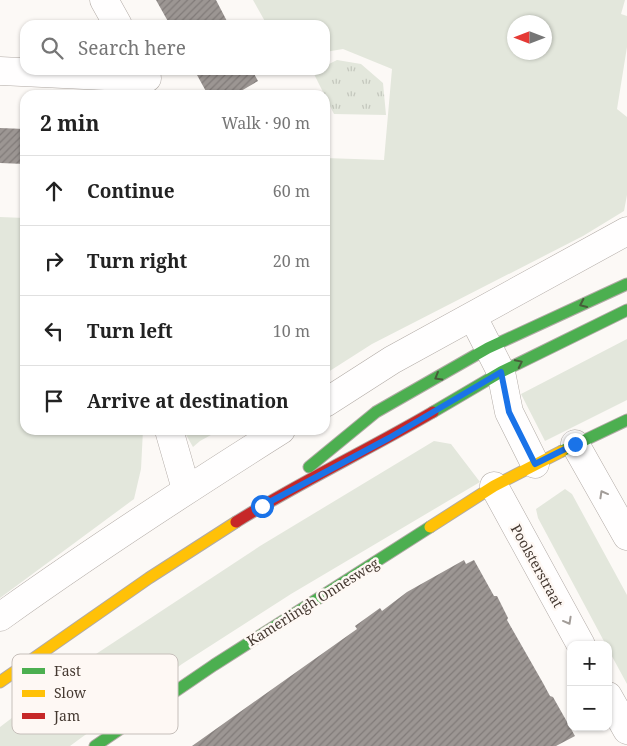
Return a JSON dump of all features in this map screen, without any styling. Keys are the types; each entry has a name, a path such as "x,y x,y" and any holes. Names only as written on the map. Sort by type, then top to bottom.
{"main road":[{"path":"262,506 376,412 488,348 627,284"},
{"path":"40,654 149,578 262,506 389,438 501,372 627,310"},
{"name":"Kamerlingh Onnesweg","path":"178,689 494,486 575,444 627,420"},
{"path":"0,682 12,674"},
{"name":"Kamerlingh Onnesweg","path":"95,746 112,734"}],"street":[{"path":"104,0 115,20"},
{"path":"0,71 20,72"},
{"path":"60,75 149,81"},
{"path":"330,400 392,360 473,317 627,230"},
{"path":"473,317 501,372 509,412 535,464"},
{"path":"170,435 186,489"},
{"path":"0,617 79,560 186,489 273,435"},
{"path":"575,444 627,536"},
{"name":"Poolsterstraat","path":"494,486 578,641"},
{"path":"612,703 627,730"}],"green space":[{"path":"253,0 625,0 621,14 627,16 627,47 617,109 627,117 627,195 624,211 583,236 372,344 330,371 330,158 384,160 392,69 343,49 330,51 330,20 264,20"},
{"path":"337,60 361,64 383,83 386,115 334,114 330,106 330,90 322,90 314,75 330,75 330,64"},
{"path":"0,217 20,218 20,435 143,435 141,469 134,499 0,598"},
{"path":"627,339 627,400 545,441 521,394"},
{"path":"186,435 211,435 200,441 193,447"},
{"path":"434,441 451,444 480,482 291,594 178,667 178,654 96,654 260,546"},
{"path":"565,489 572,494 627,595 627,684 612,656 612,641 604,641 538,518 536,509"},
{"path":"12,718 12,734 86,734 70,746 0,746 0,727"}],"building":[{"path":"156,0 216,0 226,20 167,20"},
{"path":"197,75 255,75 258,81 243,90 205,90"},
{"path":"0,128 20,129 20,164 0,163"},
{"path":"464,560 466,564 474,560 494,596 497,596 508,618 507,620 550,696 553,697 567,722 567,731 572,731 575,736 556,746 192,746 357,629 355,626 380,608 382,611 407,592"}],"traffic: fast":[{"path":"309,467 376,412 488,348 627,284"},
{"path":"433,412 501,372 627,310"},
{"path":"562,451 627,420"},
{"path":"178,690 430,527"},
{"path":"95,746 113,734"}],"traffic: slow":[{"path":"430,527 494,486 562,451"},
{"path":"40,654 149,578 236,522"},
{"path":"0,682 12,674"}],"traffic: jam":[{"path":"236,522 433,412"}],"route":[{"path":"262,506 389,438 501,372 509,412 535,464 575,444"}]}
